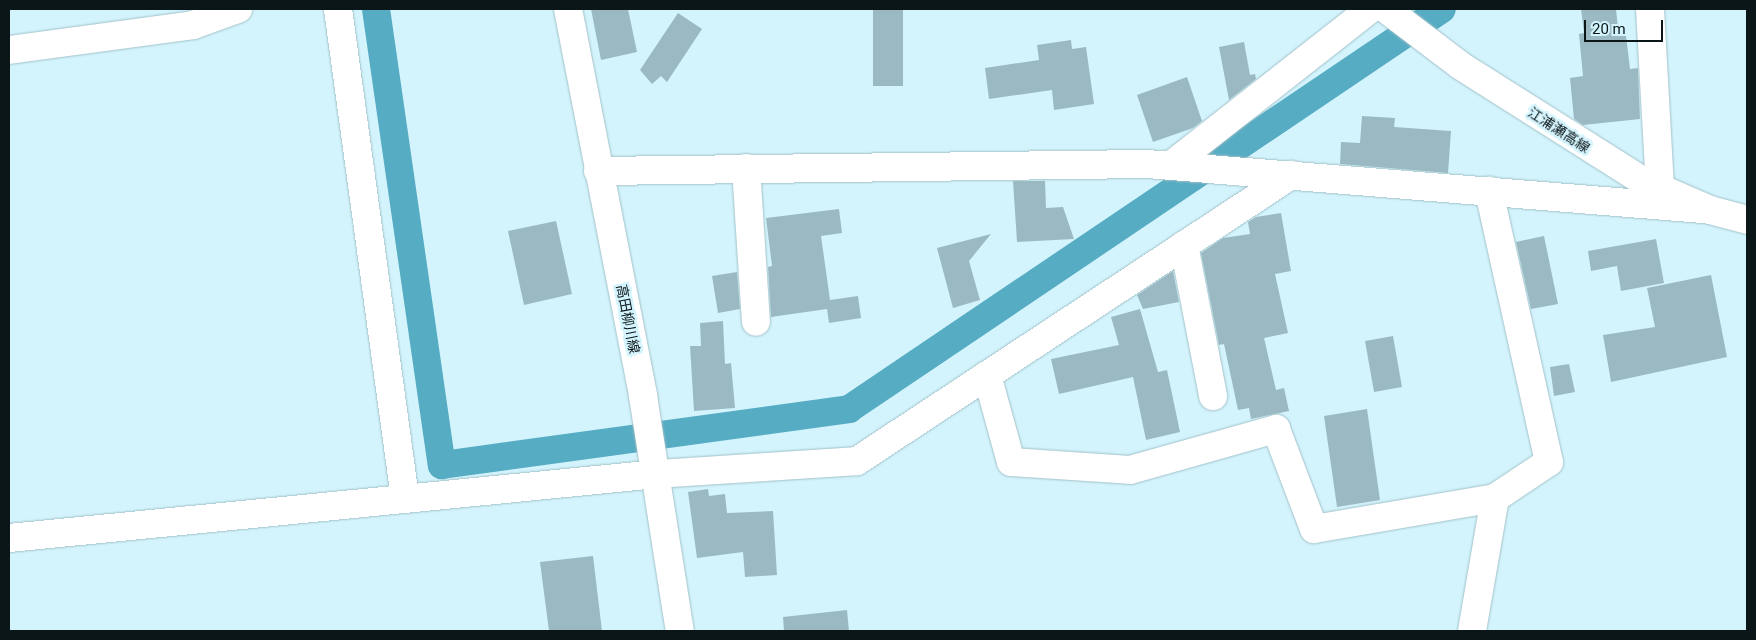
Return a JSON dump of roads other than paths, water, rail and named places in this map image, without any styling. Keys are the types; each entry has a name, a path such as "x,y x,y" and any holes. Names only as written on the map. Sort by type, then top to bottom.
{"street":[{"path":"9,50 193,25 238,9"},
{"path":"338,9 405,497"},
{"name":"高田柳川線","path":"568,9 643,396 657,474 680,631"},
{"path":"1650,9 1660,188"},
{"path":"1159,165 1384,11"},
{"name":"江浦瀬高線","path":"1384,11 1461,66 1574,141 1660,188 1710,210 1747,220"},
{"path":"598,171 1159,165 1710,210"},
{"path":"746,168 756,322"},
{"path":"9,538 405,497 657,474 857,461 1184,245 1278,174"},
{"path":"987,375 1011,462 1130,470 1276,429 1314,529 1495,498 1549,462 1489,191"},
{"path":"1184,245 1213,396"},
{"path":"1472,631 1495,498"}],"waterway":[{"path":"376,9 442,465 849,409 1442,9"}]}
